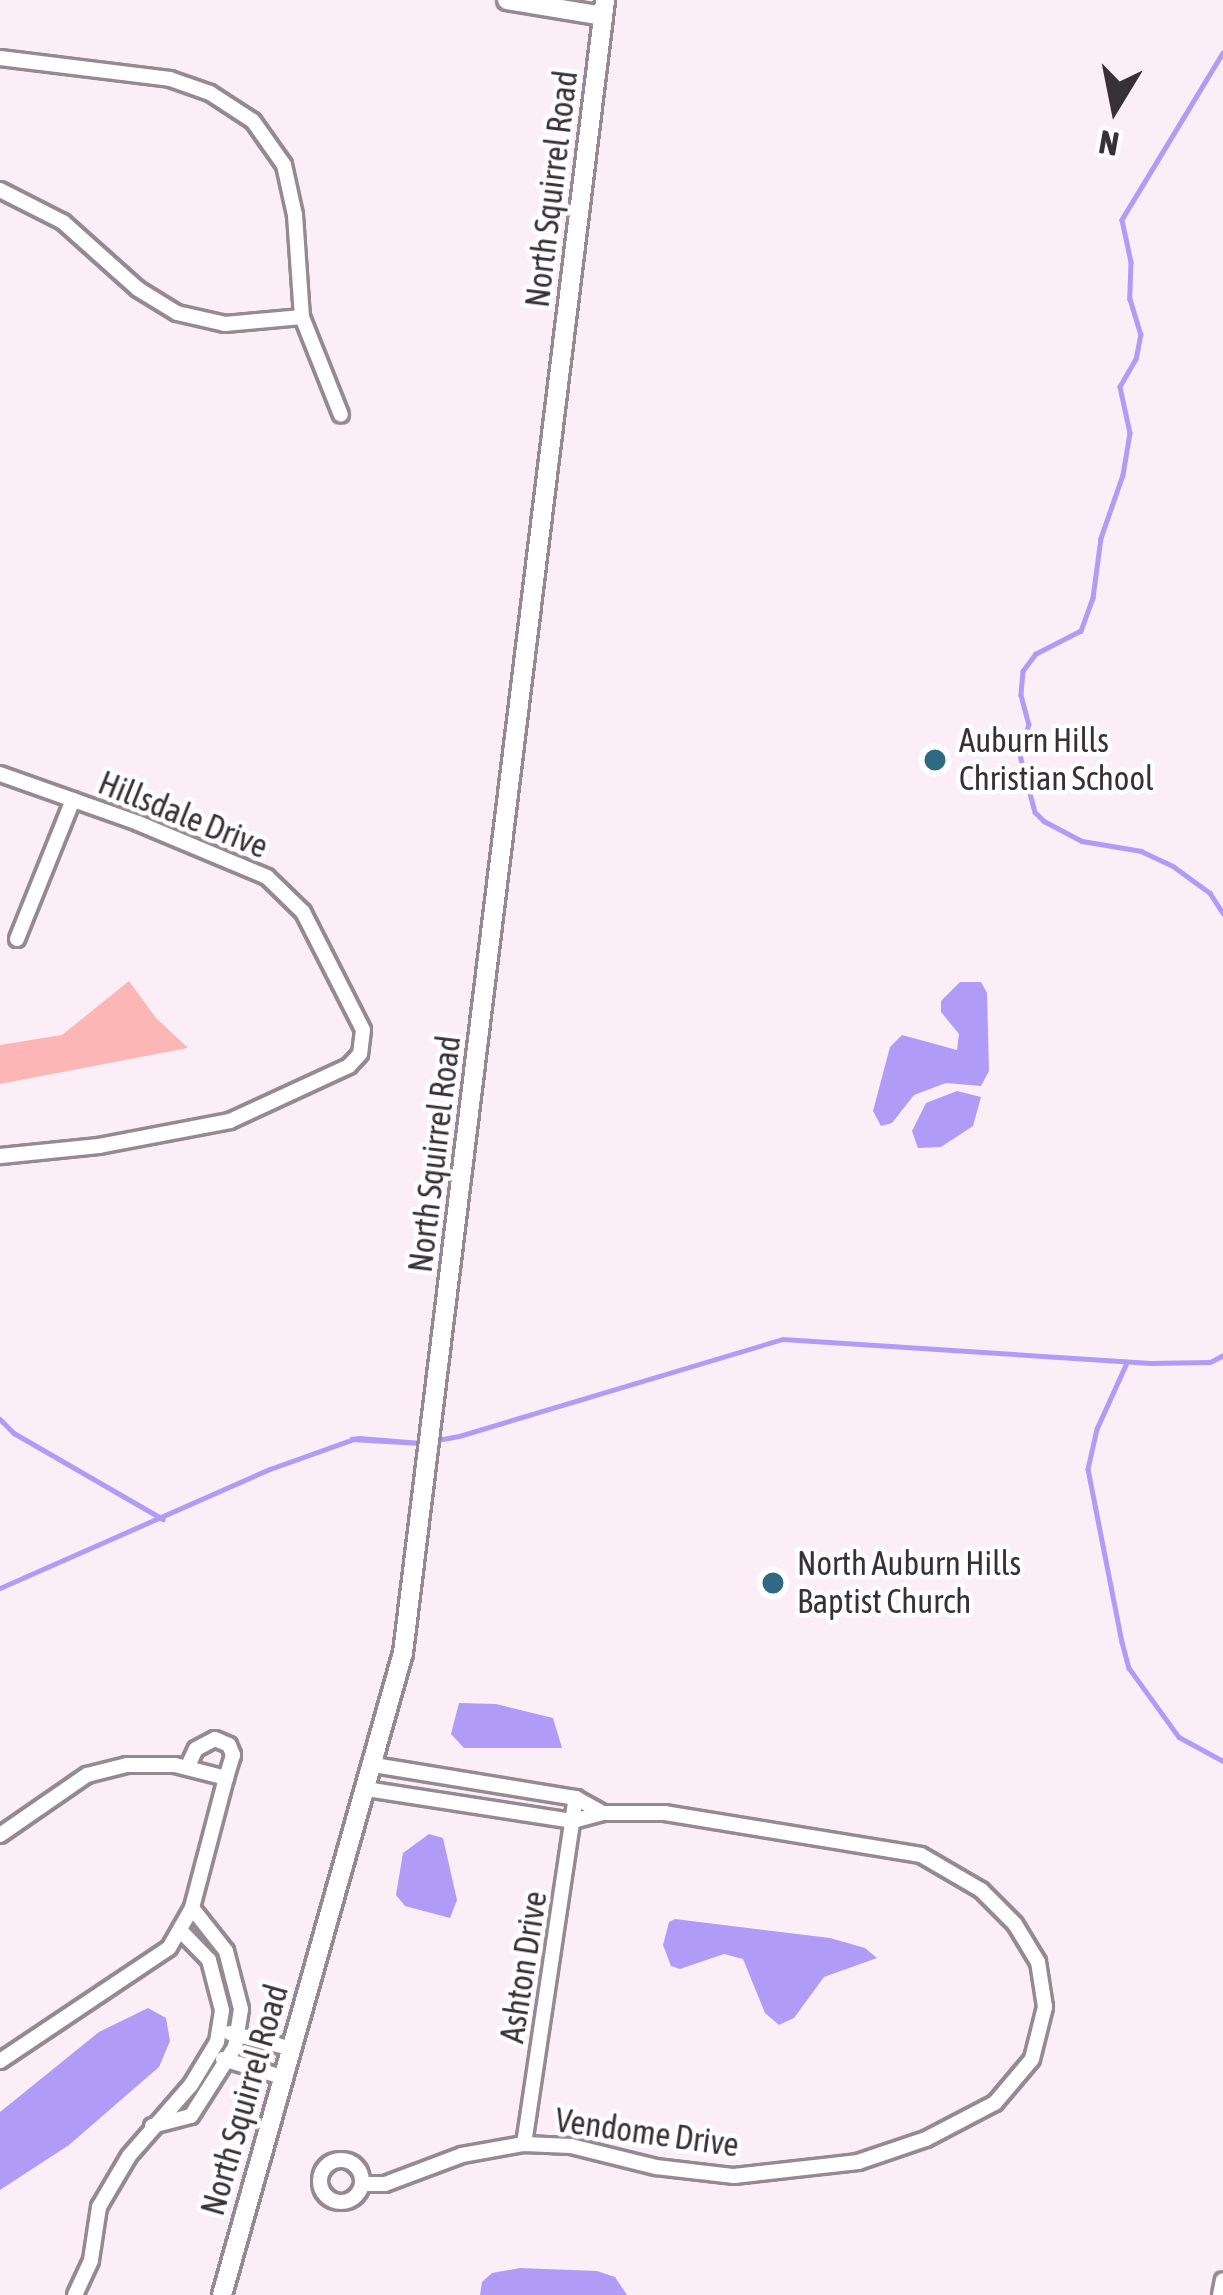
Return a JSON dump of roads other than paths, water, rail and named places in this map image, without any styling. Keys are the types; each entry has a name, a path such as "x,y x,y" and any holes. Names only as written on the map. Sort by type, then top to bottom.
{"street":[{"path":"507,0 604,8"},
{"name":"North Squirrel Road","path":"222,2295 403,1653 604,8"},
{"path":"0,58 170,79 239,108 270,140 284,165 296,215 302,317 341,415"},
{"path":"0,190 63,222 116,272 177,313 225,325 302,317"},
{"name":"Hillsdale Drive","path":"0,774 244,866 286,892 326,950 356,1010 363,1045 349,1066 230,1121 99,1146 0,1156"},
{"path":"17,939 73,800"},
{"path":"0,2061 129,1980 170,1948 192,1908 233,1755 229,1745 214,1739 196,1749 187,1768"},
{"path":"374,1765 576,1798 603,1814"},
{"path":"0,1835 87,1775 127,1766 187,1768 226,1778"},
{"path":"475,1806 478,1783"},
{"name":"Vendome Drive","path":"362,2184 385,2184 462,2155 524,2144 572,2146 656,2168 734,2176 858,2162 926,2140 994,2102 1023,2075 1043,2026 1044,1984 1029,1943 981,1890 940,1864 880,1846 665,1813 603,1814 573,1822 367,1790"},
{"name":"Ashton Drive","path":"524,2144 576,1798"},
{"path":"152,2126 191,2116 230,2061 237,2035 241,2009 226,1951 192,1908"},
{"path":"75,2295 91,2260 99,2207 152,2126 212,2056 223,2010 209,1960 181,1930"},
{"path":"219,2030 289,2048"},
{"path":"212,2056 282,2077"},
{"path":"1220,2295 1223,2280"}],"waterway":[{"path":"1223,53 1122,220 1131,262 1130,299 1141,334 1136,359 1120,387 1130,433 1123,475 1101,538 1093,598 1081,631 1036,654 1023,671 1021,695 1029,724 1020,755 1035,812 1044,821 1082,841 1141,851 1173,866 1210,893 1223,913"},
{"path":"1127,1363 1097,1429 1088,1469 1122,1642 1129,1668 1179,1737 1223,1761"},
{"path":"0,1419 14,1433 163,1519"},
{"path":"0,1588 270,1469 351,1440"}],"place":[{"name":"Auburn Hills Christian School","path":"935,760"},
{"name":"North Auburn Hills Baptist Church","path":"773,1583"}]}
